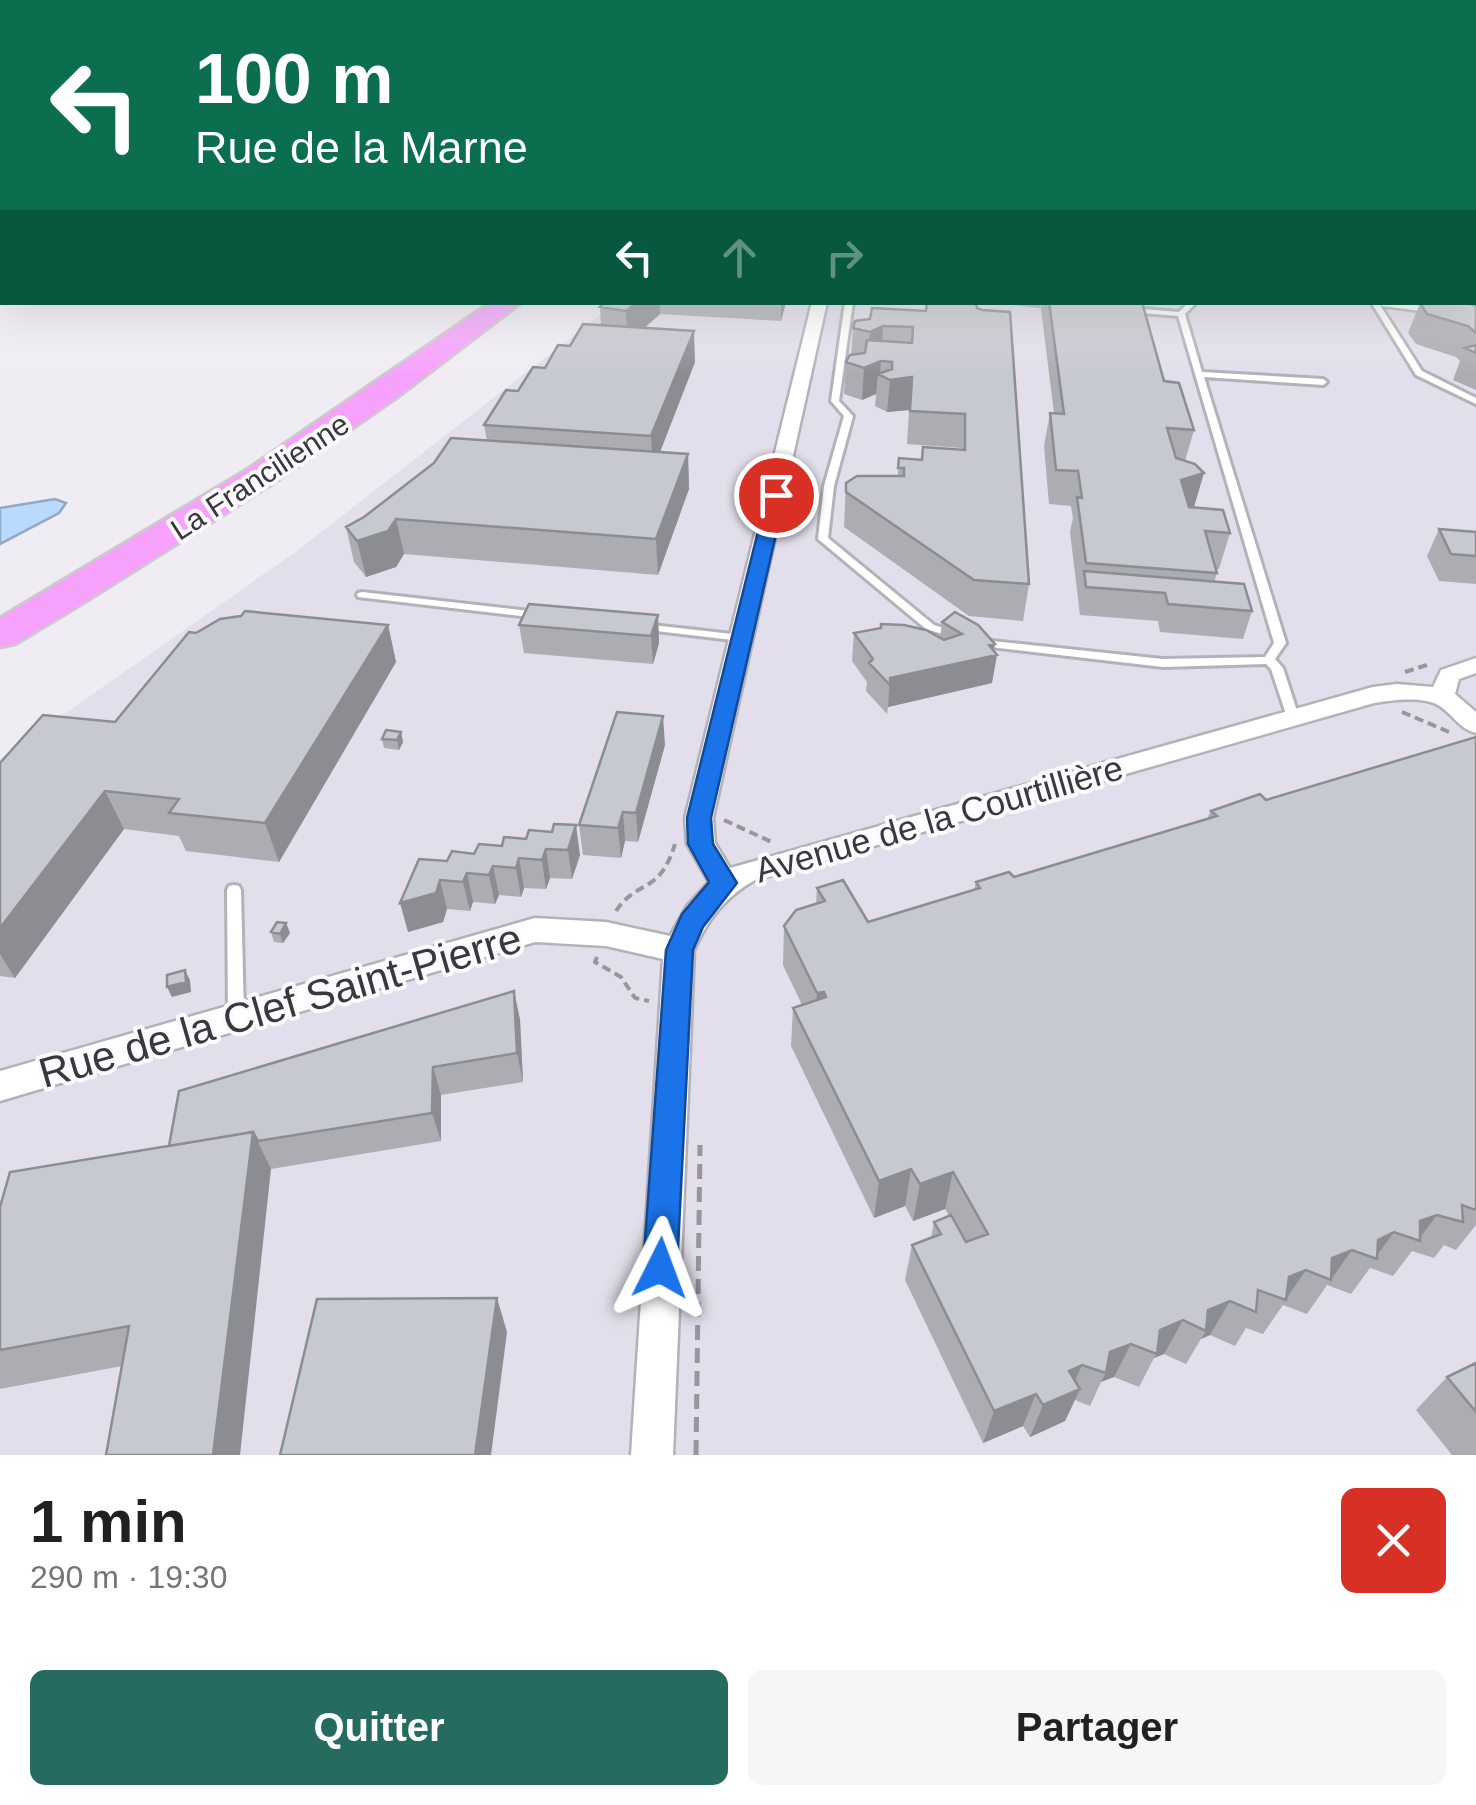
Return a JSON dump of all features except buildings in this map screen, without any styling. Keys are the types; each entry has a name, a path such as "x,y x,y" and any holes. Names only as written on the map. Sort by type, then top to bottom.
{"highway":[{"name":"La Francilienne","path":"0,607 234,470 472,305"},
{"name":"La Francilienne","path":"0,635 156,545 288,461 406,381 505,305"},
{"path":"0,652 33,633 46,609"}],"street":[{"path":"724,883 701,844 699,818 819,305"},
{"path":"1412,305 1476,312"},
{"path":"1468,731 1442,696 1449,675 1476,666"},
{"name":"Avenue de la Courtillière","path":"652,1455 680,950 691,922 724,883 746,872 1351,701 1398,692 1442,696"},
{"name":"Rue de la Clef Saint-Pierre","path":"0,1086 535,930 606,934 680,950"}],"lane":[{"path":"849,305 835,401 848,416 829,486 823,540 930,628 960,636"},
{"path":"1051,305 1062,306"},
{"path":"1122,310 1181,314 1191,305"},
{"path":"1376,305 1419,373 1476,401"},
{"path":"1181,314 1273,611 1280,643 1269,660"},
{"path":"1202,374 1322,382"},
{"path":"362,595 556,617"},
{"path":"634,626 741,638"},
{"path":"975,640 1162,663 1269,660"},
{"path":"1269,660 1276,668 1293,717"},
{"path":"234,890 236,1018"}],"path":[{"path":"1351,701 1363,712 1392,710 1468,731"}],"shaded area":[{"path":"612,305 1476,305 1476,1455 0,1455 0,759 297,551"}],"water":[{"path":"55,499 66,503 59,513 0,544 0,508"}],"route":[{"path":"660,1268 680,950 691,922 724,883 701,844 699,818 776,495"}]}
